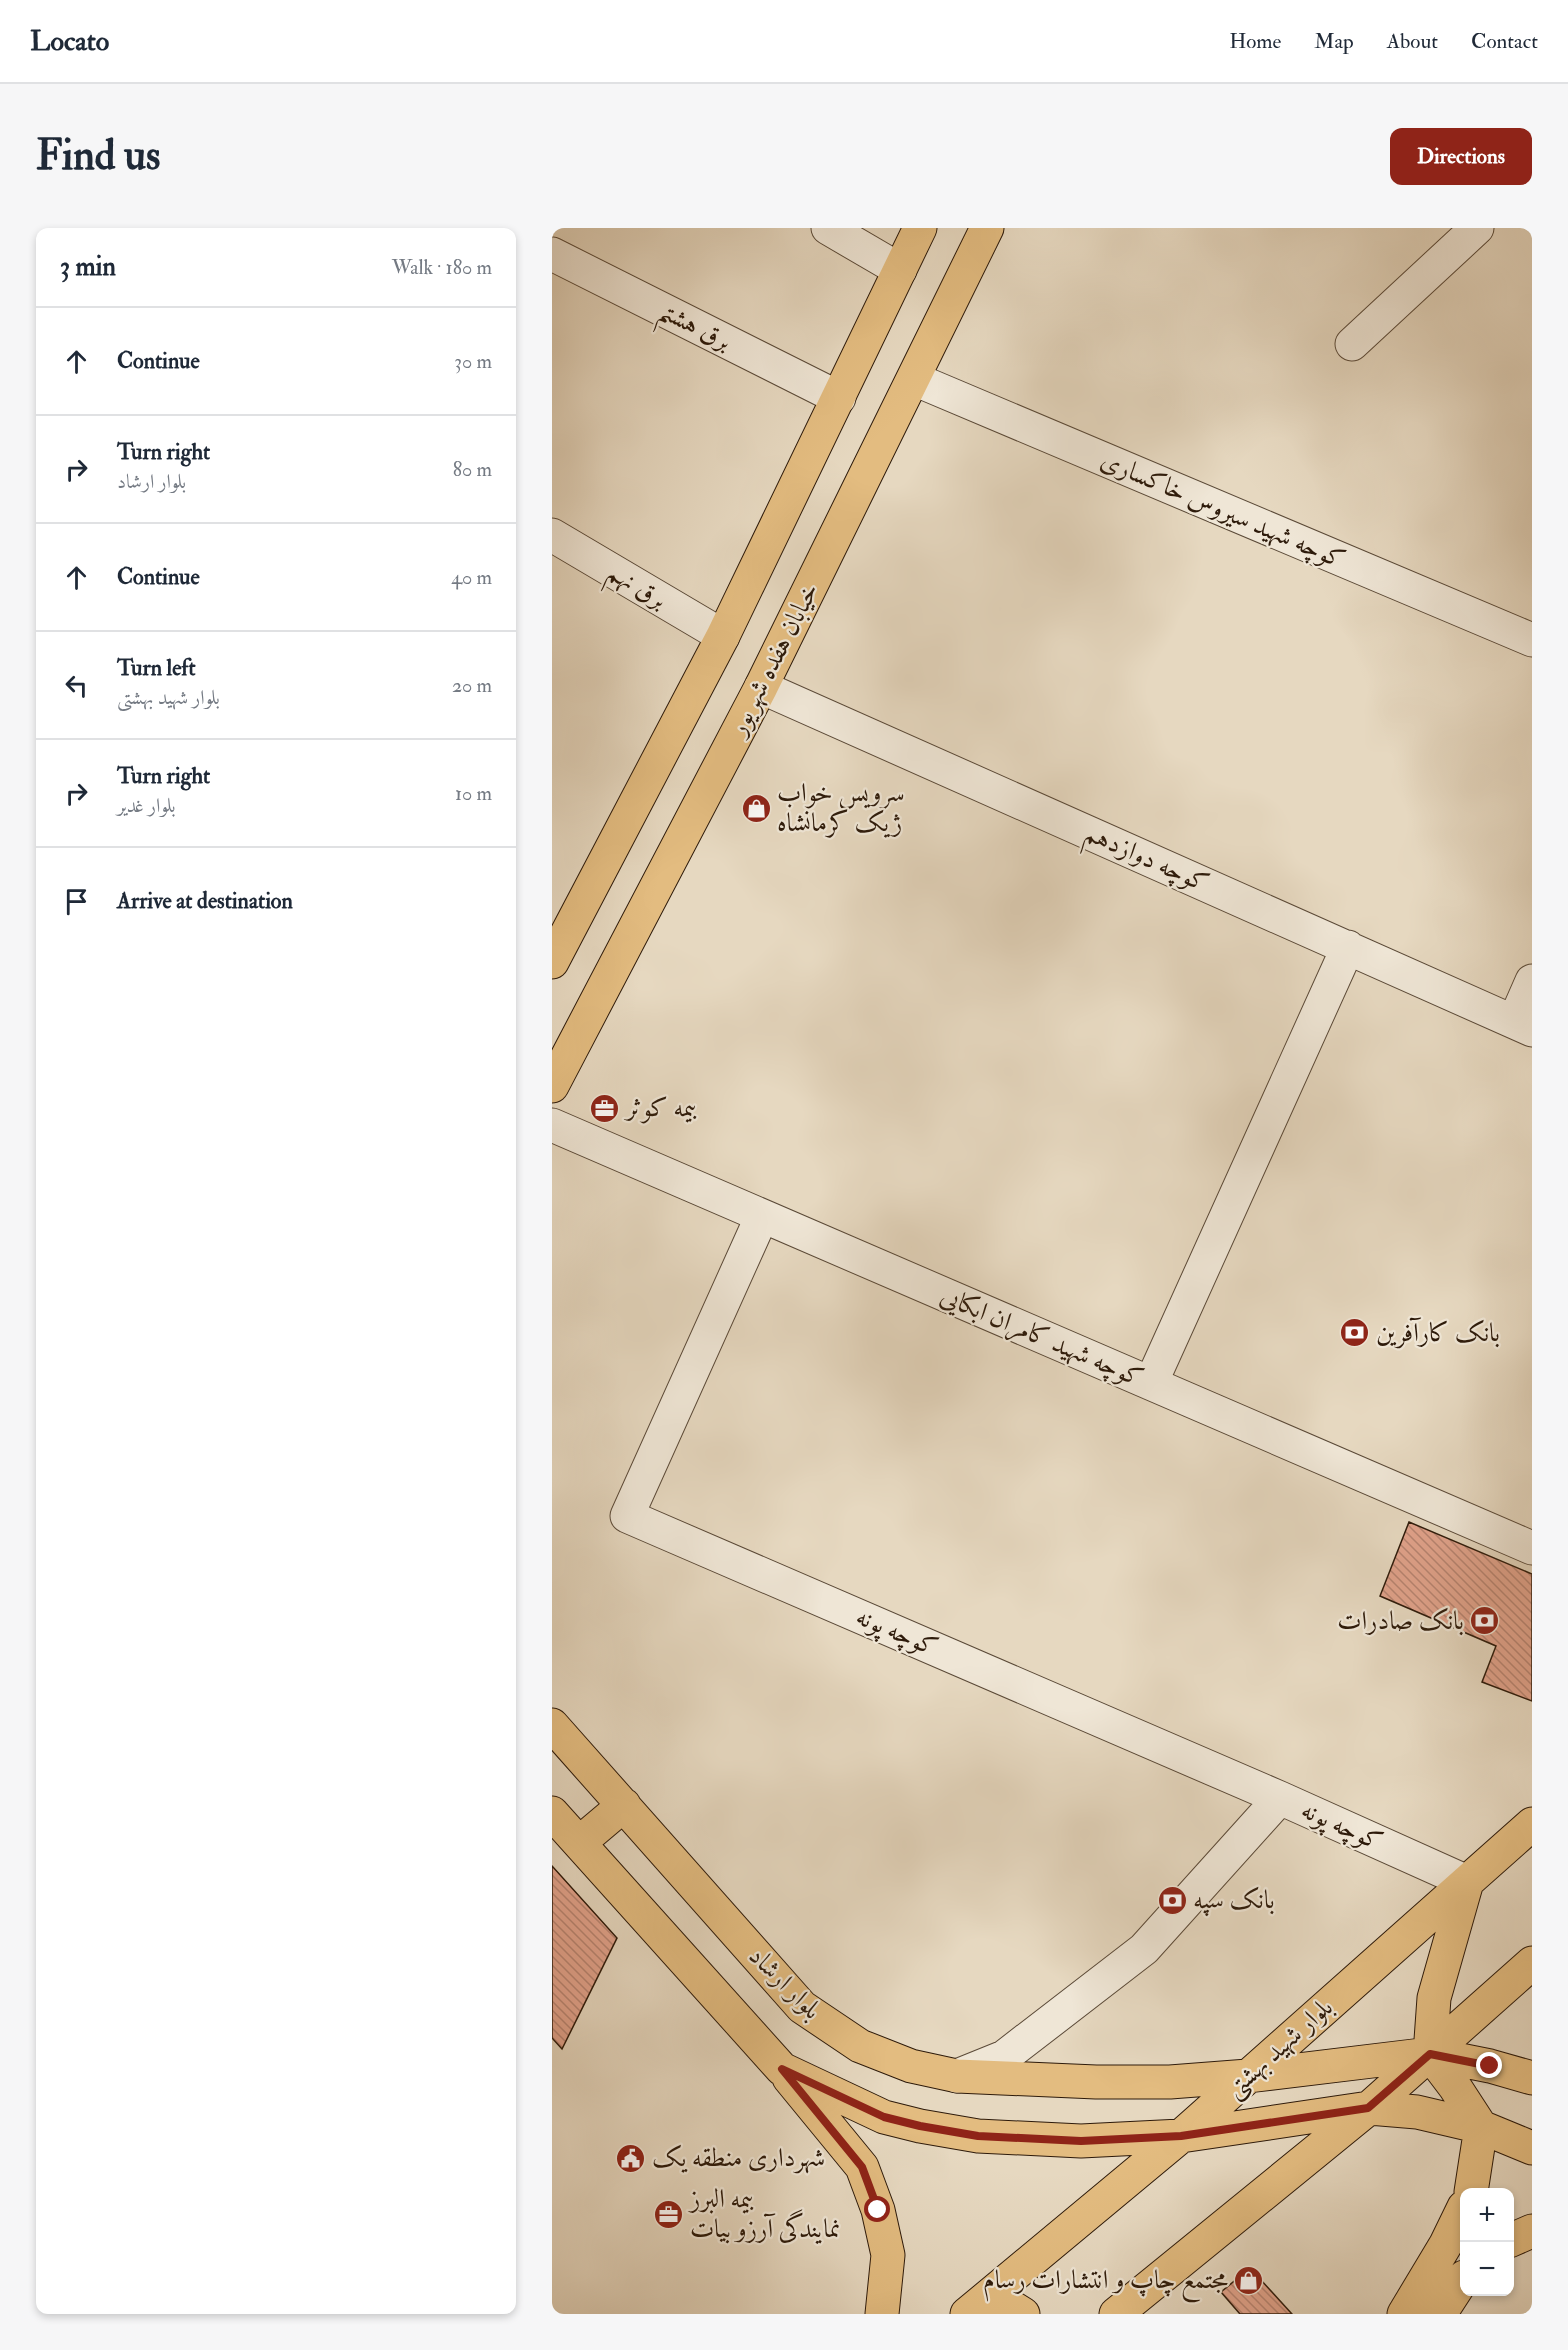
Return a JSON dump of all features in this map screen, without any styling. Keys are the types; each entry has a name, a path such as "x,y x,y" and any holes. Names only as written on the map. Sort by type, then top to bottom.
{"main road":[{"path":"556,946 723,636 920,228"},
{"name":"خیابان هفده شهریور","path":"552,1086 761,687 987,228"},
{"name":"بلوار ارشاد","path":"552,1725 802,2007 860,2046 910,2066 957,2076 1096,2082 1170,2082 1248,2076 1430,2054 1490,2066 1532,2078"},
{"path":"579,1843 624,1805"},
{"path":"552,1814 782,2069 862,2167 878,2210 888,2255 882,2314"},
{"name":"بلوار شهید بهشتی","path":"979,2304 1181,2136 1532,1824"},
{"path":"1467,1882 1434,1998 1430,2054 1481,2127 1472,2188"},
{"path":"1116,2314 1368,2108 1532,1963"},
{"path":"782,2069 884,2117 978,2136 1081,2141 1181,2136 1368,2108 1417,2112 1481,2127 1532,2148"},
{"path":"1404,2314 1446,2244 1460,2215"},
{"path":"1514,2239 1532,2231"},
{"path":"1440,2314 1460,2283"},
{"path":"979,2304 1023,2314"}],"street":[{"path":"828,228 900,270"},
{"path":"1352,344 1477,228"},
{"name":"برق هشتم","path":"552,254 839,398"},
{"name":"کوچه شهید سیروس خاکساری","path":"914,379 1532,640"},
{"name":"برق نهم","path":"552,535 723,636"},
{"name":"کوچه دوازدهم","path":"761,687 1523,1026"},
{"path":"1150,1383 1347,947"},
{"path":"1523,1026 1532,981"},
{"name":"کوچه شهید کامران ابکایی","path":"552,1125 1532,1548"},
{"name":"کوچه پونه","path":"762,1216 627,1516 1280,1798 1467,1882"},
{"path":"957,2076 1004,2056 1144,1949 1280,1798"}],"building":[{"name":"بانک صادرات","path":"1409,1522 1532,1574 1532,1701 1482,1682 1496,1646 1380,1596"},
{"path":"552,1866 617,1938 562,2049 552,2038"},
{"name":"مجتمع چاپ و انتشارات رسام","path":"1250,2268 1292,2314 1240,2314 1221,2292"}],"place":[{"name":"سرویس خواب ژیک کرمانشاه","path":"756,808"},
{"name":"بیمه کوثر","path":"605,1108"},
{"name":"بانک کارآفرین","path":"1355,1333"},
{"name":"بانک صادرات","path":"1485,1621"},
{"name":"بانک سپه","path":"1172,1900"},
{"name":"شهرداری منطقه یک","path":"631,2158"},
{"name":"بیمه البرز نمایندگی آرزو بیات","path":"669,2214"},
{"name":"مجتمع چاپ و انتشارات رسام","path":"1249,2280"}],"route":[{"path":"878,2210 862,2167 782,2069 884,2117 920,2126 978,2136 1081,2141 1181,2136 1368,2108 1430,2054 1490,2066"}]}
